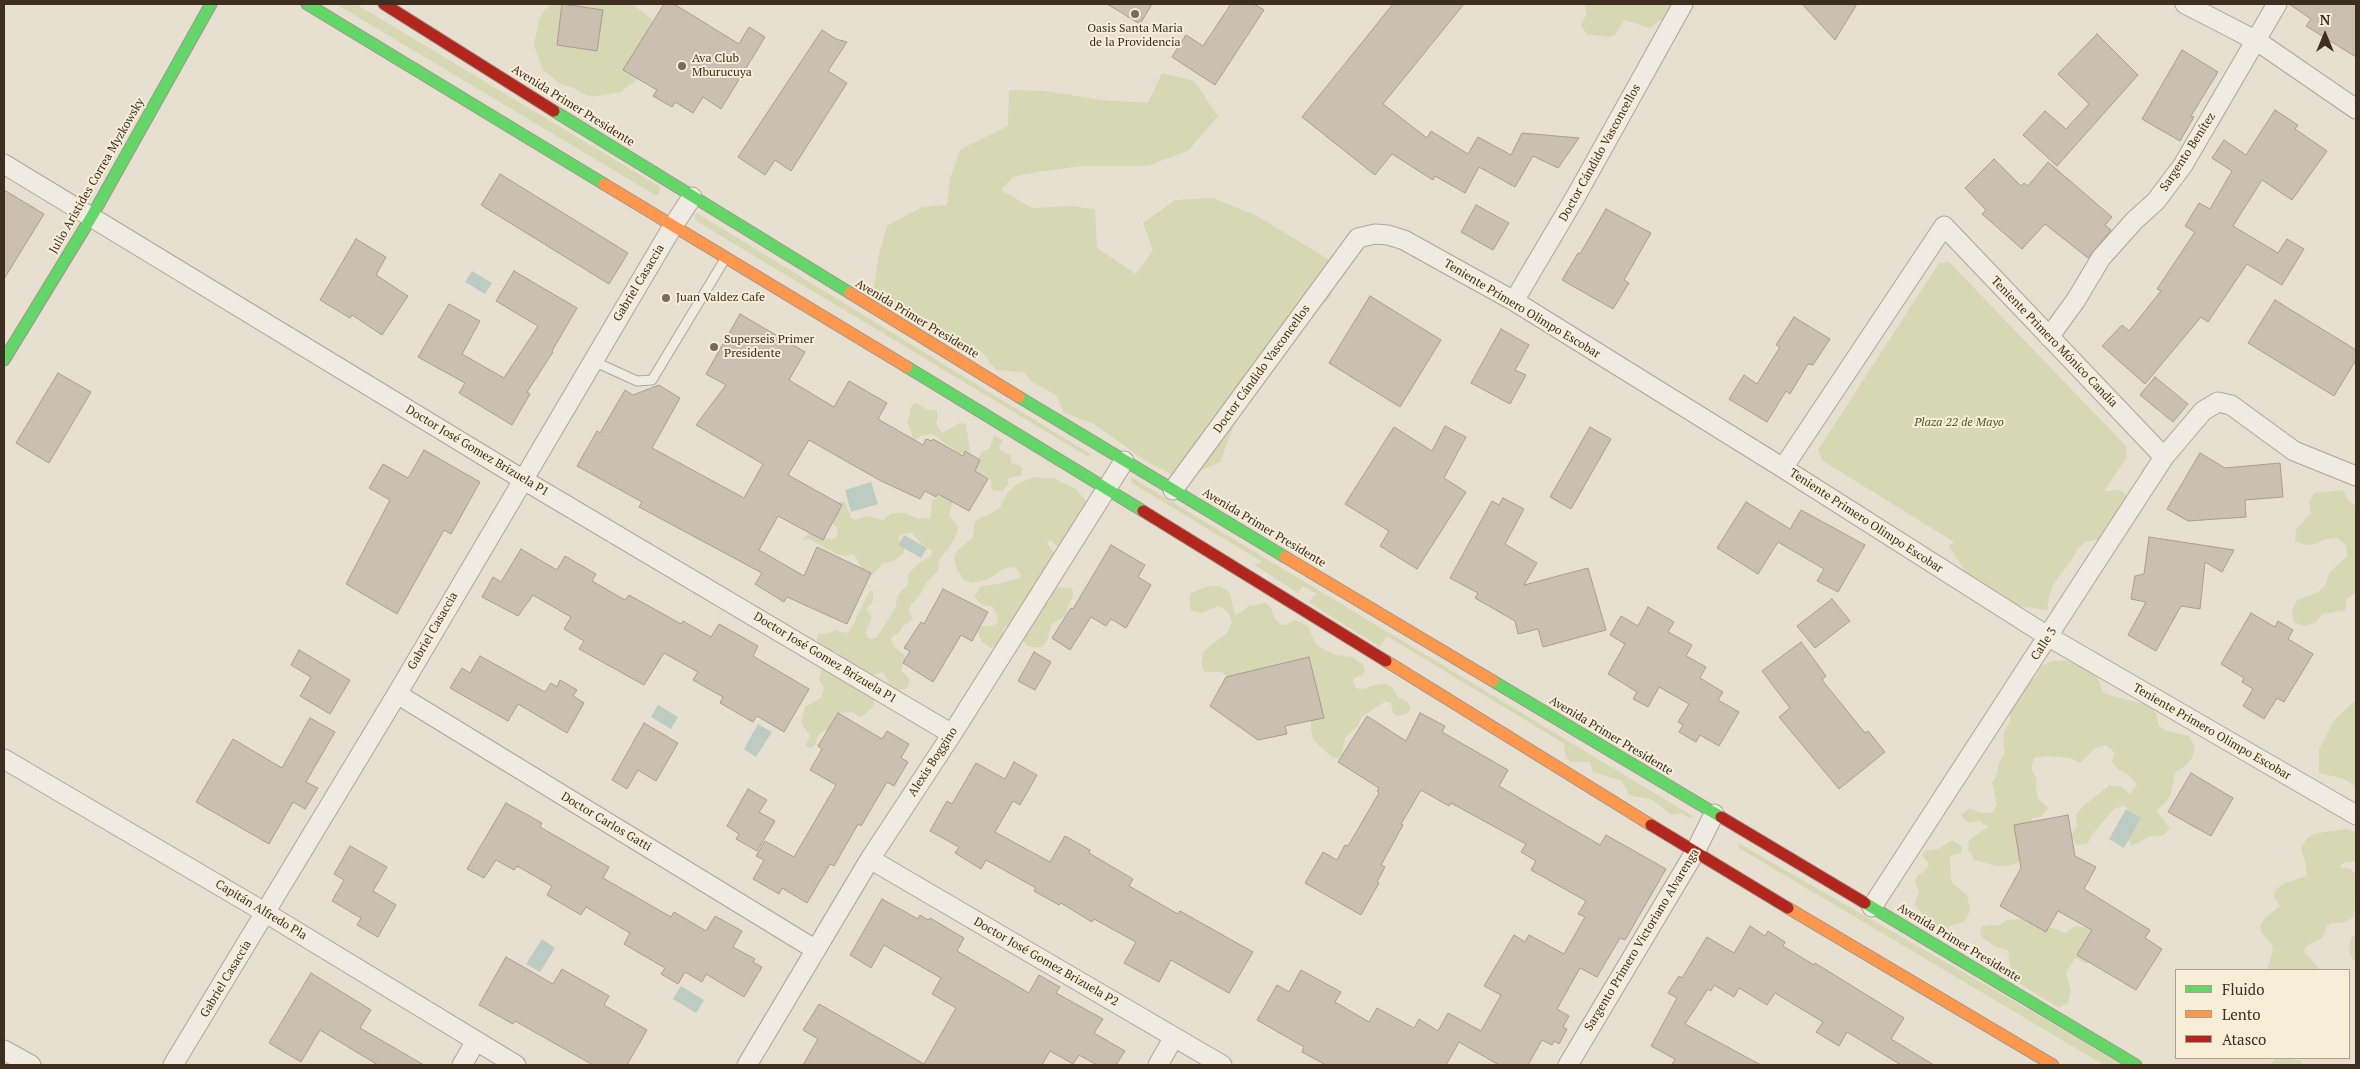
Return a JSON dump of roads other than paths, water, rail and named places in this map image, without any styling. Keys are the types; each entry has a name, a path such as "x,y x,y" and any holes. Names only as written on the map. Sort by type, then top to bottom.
{"main road":[{"name":"Julio Aristides Correa Myzkowsky","path":"4,360 92,216 211,4"},
{"path":"307,4 1106,488 1695,852 1985,1020 2053,1065"},
{"name":"Avenida Primer Presidente","path":"384,4 692,197 1124,461 1872,907 2004,991 2136,1065"}],"street":[{"name":"Doctor Cándido Vasconcellos","path":"1514,301 1576,196 1683,4"},
{"path":"2186,4 2257,41 2356,109"},
{"name":"Sargento Benítez","path":"2049,337 2076,300 2100,258 2156,201 2183,164 2277,4"},
{"name":"Doctor José Gomez Brizuela P1","path":"4,164 522,479 952,734"},
{"name":"Gabriel Casaccia","path":"173,1065 397,694 522,479 692,197"},
{"name":"Teniente Primero Mónico Candia","path":"1783,468 1944,226 2164,457"},
{"name":"Doctor Cándido Vasconcellos","path":"1173,490 1358,238 1375,234"},
{"name":"Teniente Primero Olimpo Escobar","path":"1375,234 1388,235 1404,240 1514,301 1783,468 2048,637 2356,815"},
{"name":"Calle 3","path":"1872,907 2164,457 2203,410 2218,402 2231,405 2294,452 2356,476"},
{"name":"Alexis Boggino","path":"748,1065 870,859 952,734 1124,461"},
{"name":"Doctor Carlos Gatti","path":"397,694 816,950"},
{"name":"Capitán Alfredo Pla","path":"4,758 266,913 516,1065"},
{"name":"Sargento Primero Victoriano Alvarenga","path":"1568,1065 1695,852 1714,814"},
{"name":"Doctor José Gomez Brizuela P2","path":"870,859 1222,1065"},
{"path":"1158,1065 1174,1037"},
{"path":"462,1065 476,1042"},
{"path":"4,1050 32,1065"}],"lane":[{"path":"593,361 637,381 652,380 726,258"}],"place":[{"name":"Oasis Santa Maria de la Providencia","path":"1135,14"},
{"name":"Ava Club Mburucuya","path":"682,66"},
{"name":"Juan Valdez Cafe","path":"666,298"},
{"name":"Superseis Primer Presidente","path":"714,347"}],"park label":[{"name":"Plaza 22 de Mayo","path":"1959,423"}]}
